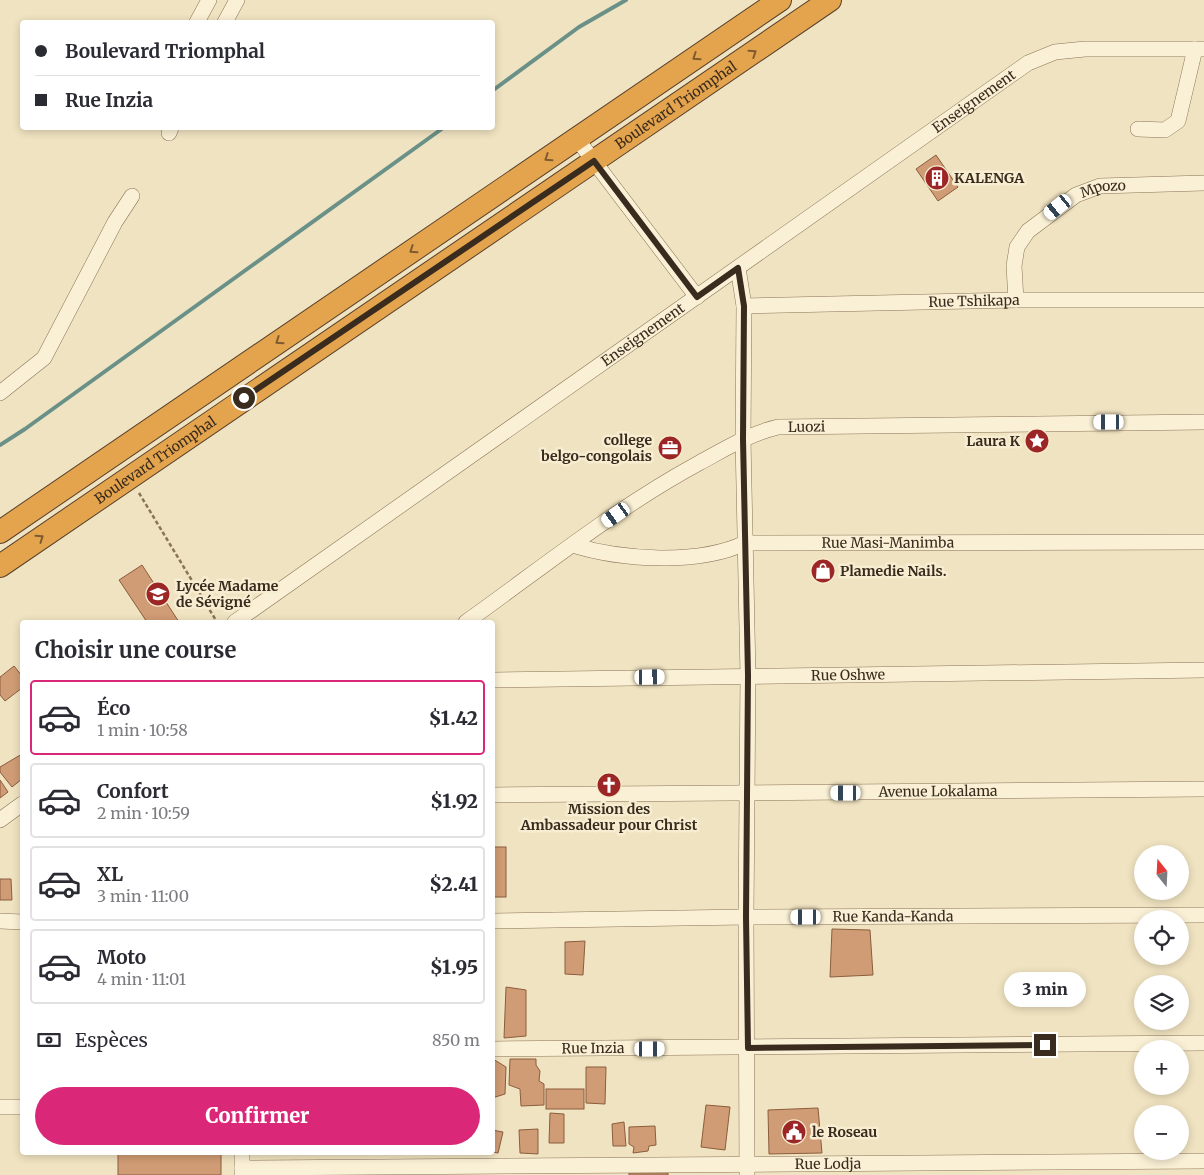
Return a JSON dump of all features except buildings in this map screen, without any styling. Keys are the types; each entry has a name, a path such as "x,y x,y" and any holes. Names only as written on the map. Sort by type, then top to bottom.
{"highway":[{"name":"Boulevard Triomphal","path":"0,532 780,0"},
{"name":"Boulevard Triomphal","path":"0,566 830,0"}],"street":[{"path":"198,20 209,0"},
{"path":"226,20 237,0"},
{"name":"Enseignement","path":"238,620 1028,63 1055,52 1085,49 1200,49"},
{"path":"1138,129 1165,130 1178,121 1200,49"},
{"path":"577,138 697,297"},
{"name":"Mpozo","path":"1016,300 1014,266 1016,248 1028,231 1076,195 1100,186 1204,183"},
{"path":"0,393 44,358 115,222 132,196"},
{"path":"738,268 744,306 744,543 748,675 746,917 747,1169"},
{"name":"Rue Tshikapa","path":"744,306 1016,300 1204,300"},
{"name":"Luozi","path":"469,620 658,485 743,439 778,426 1204,422"},
{"name":"Rue Masi-Manimba","path":"573,545 597,553 666,557 715,553 744,543 1204,542"},
{"name":"Rue Oshwe","path":"495,680 1204,670"},
{"name":"Avenue Lokalama","path":"495,795 1204,789"},
{"path":"0,820 20,805"},
{"name":"Rue Kanda-Kanda","path":"495,921 746,917 1204,915"},
{"path":"0,922 20,922"},
{"name":"Rue Inzia","path":"495,1049 748,1048 1204,1042"},
{"path":"0,1107 20,1107"},
{"path":"242,1155 242,1172"},
{"name":"Rue Lodja","path":"242,1172 747,1169 1204,1160"}],"path":[{"path":"130,476 216,620"}],"waterway":[{"path":"495,89 579,27 626,0"},
{"path":"0,445 25,429 440,130"}],"place":[{"name":"KALENGA","path":"937,178"},
{"name":"Laura K","path":"1037,441"},
{"name":"college belgo-congolais","path":"670,448"},
{"name":"Plamedie Nails.","path":"823,571"},
{"name":"Lycée Madame de Sévigné","path":"158,594"},
{"name":"Mission des Ambassadeur pour Christ","path":"609,785"},
{"name":"le Roseau","path":"794,1132"}],"route":[{"path":"244,398 594,161 697,297 738,268 744,306 744,543 748,675 746,917 748,1048 1045,1045"}]}
